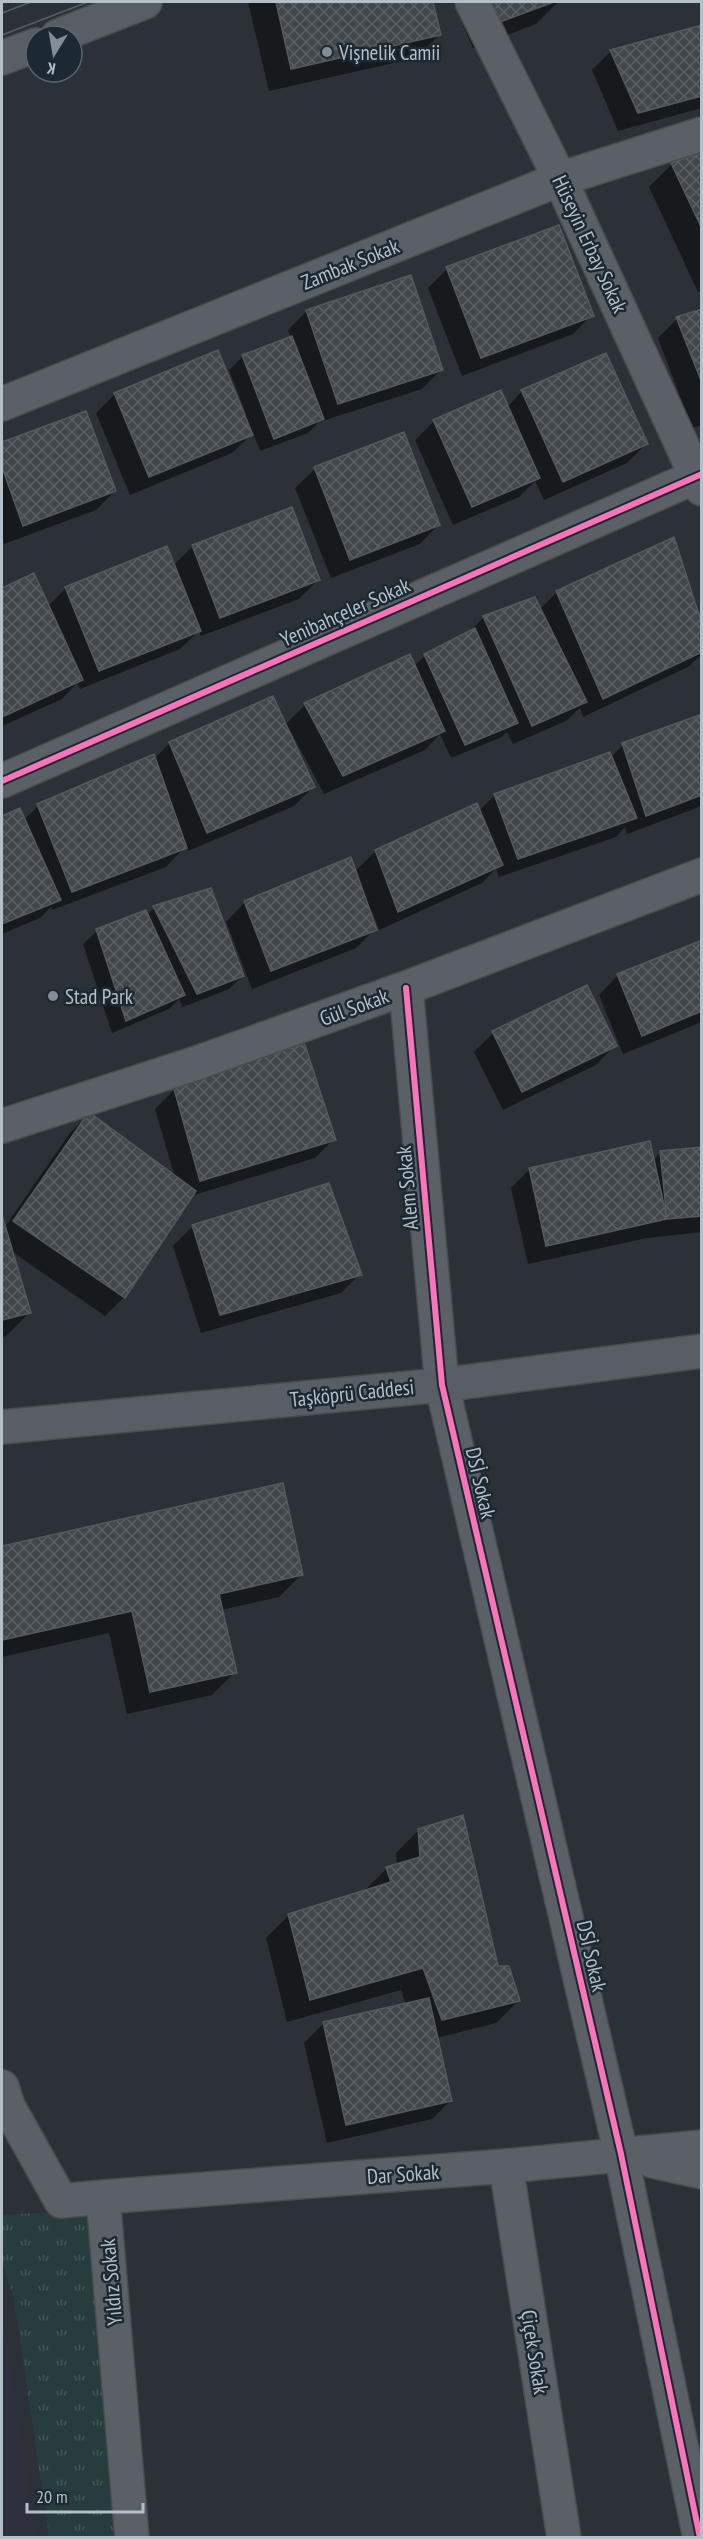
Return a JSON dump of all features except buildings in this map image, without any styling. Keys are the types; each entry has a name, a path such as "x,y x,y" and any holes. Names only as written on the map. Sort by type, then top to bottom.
{"main road":[{"path":"84,26 146,2"},
{"path":"2,58 24,50"},
{"name":"Taşköprü Caddesi","path":"2,1427 441,1385 702,1351"}],"street":[{"name":"Hüseyin Erbay Sokak","path":"472,2 560,179 700,480"},
{"name":"Zambak Sokak","path":"2,405 560,179 702,134"},
{"name":"Yenibahçeler Sokak","path":"2,781 700,480"},
{"name":"Gül Sokak","path":"2,1126 194,1064 406,988 702,875"},
{"name":"Alem Sokak","path":"406,988 441,1385"},
{"name":"DSİ Sokak","path":"441,1385 621,2154 700,2538"},
{"path":"2,2087 8,2106 62,2201 103,2197"},
{"name":"Dar Sokak","path":"103,2197 506,2166 702,2147"},
{"path":"621,2154 702,2172"},
{"name":"Çiçek Sokak","path":"506,2166 564,2538"},
{"name":"Yıldız Sokak","path":"103,2197 132,2538"}],"shaded area":[{"path":"2,2306 36,2537 2,2537"}],"green space":[{"path":"94,2210 116,2537 49,2537 14,2299 2,2263 2,2215"}],"tram line":[{"path":"2,13 31,2"},
{"path":"2,35 88,2"}],"cycle path":[{"path":"2,781 702,474"},
{"path":"406,988 442,1385 621,2154 700,2538"}],"place":[{"name":"Vişnelik Camii","path":"327,52"},
{"name":"Stad Park","path":"53,996"}]}
